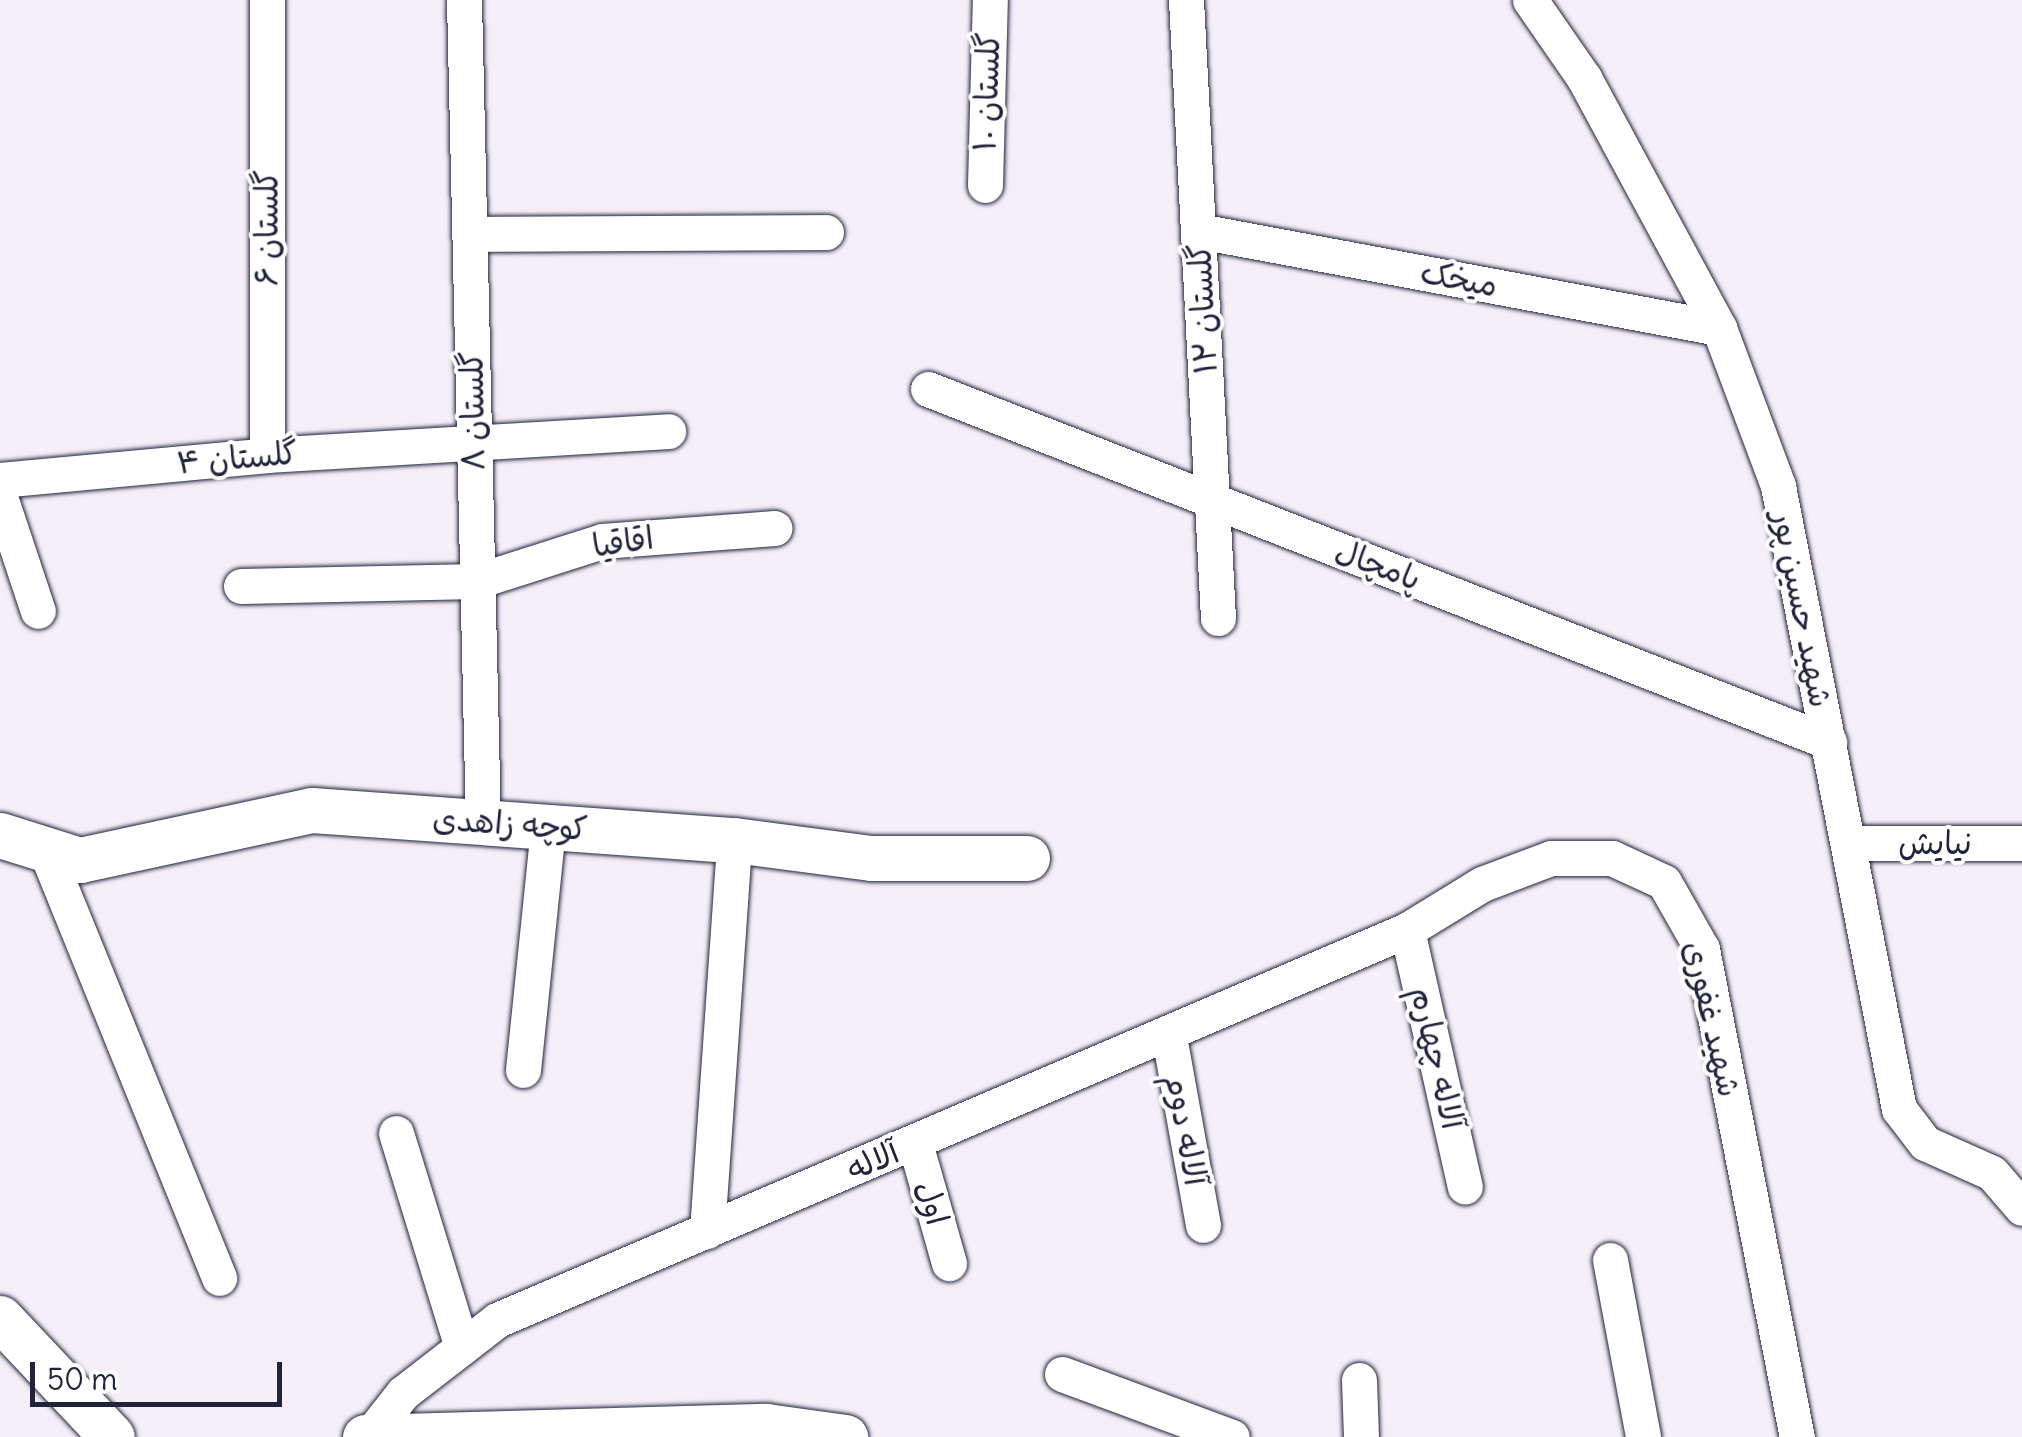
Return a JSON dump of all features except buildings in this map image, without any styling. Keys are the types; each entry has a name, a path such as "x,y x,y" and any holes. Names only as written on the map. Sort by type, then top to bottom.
{"street":[{"name":"گلستان ۶","path":"266,455 267,0"},
{"name":"گلستان ۸","path":"464,0 482,822"},
{"name":"گلستان ۱۰","path":"985,185 990,0"},
{"name":"گلستان ۱۲","path":"1186,0 1218,618"},
{"name":"شهید حسین پور","path":"1530,0 1584,78 1719,328 1778,486 1899,1109 1926,1144 1992,1173 2022,1208"},
{"name":"میخک","path":"1199,231 1719,328"},
{"path":"469,234 826,232"},
{"name":"پامچال","path":"928,388 1829,742"},
{"name":"گلستان ۴","path":"0,480 266,455 668,431"},
{"path":"0,497 38,611"},
{"name":"اقاقیا","path":"241,586 477,582 602,541 775,528"},
{"name":"کوچه زاهدی","path":"0,835 80,860 312,810 734,840 872,858 1027,858"},
{"path":"522,1070 548,826"},
{"path":"707,1231 734,840"},
{"name":"نیایش","path":"1848,843 2022,843"},
{"path":"45,849 219,1278"},
{"name":"شهید غفوری","path":"1407,930 1482,884 1550,858 1612,858 1664,882 1702,950 1796,1437"},
{"name":"آلاله","path":"367,1436 404,1393 497,1320 1169,1036 1407,930"},
{"name":"آلاله چهارم","path":"1407,930 1465,1187"},
{"name":"آلاله دوم","path":"1169,1036 1203,1225"},
{"path":"396,1134 462,1347"},
{"name":"اول","path":"915,1143 949,1263"},
{"path":"1610,1260 1643,1437"},
{"path":"0,1318 112,1437"},
{"path":"1062,1374 1232,1437"},
{"path":"1360,1380 1361,1437"},
{"path":"367,1436 766,1426 845,1437"}]}
